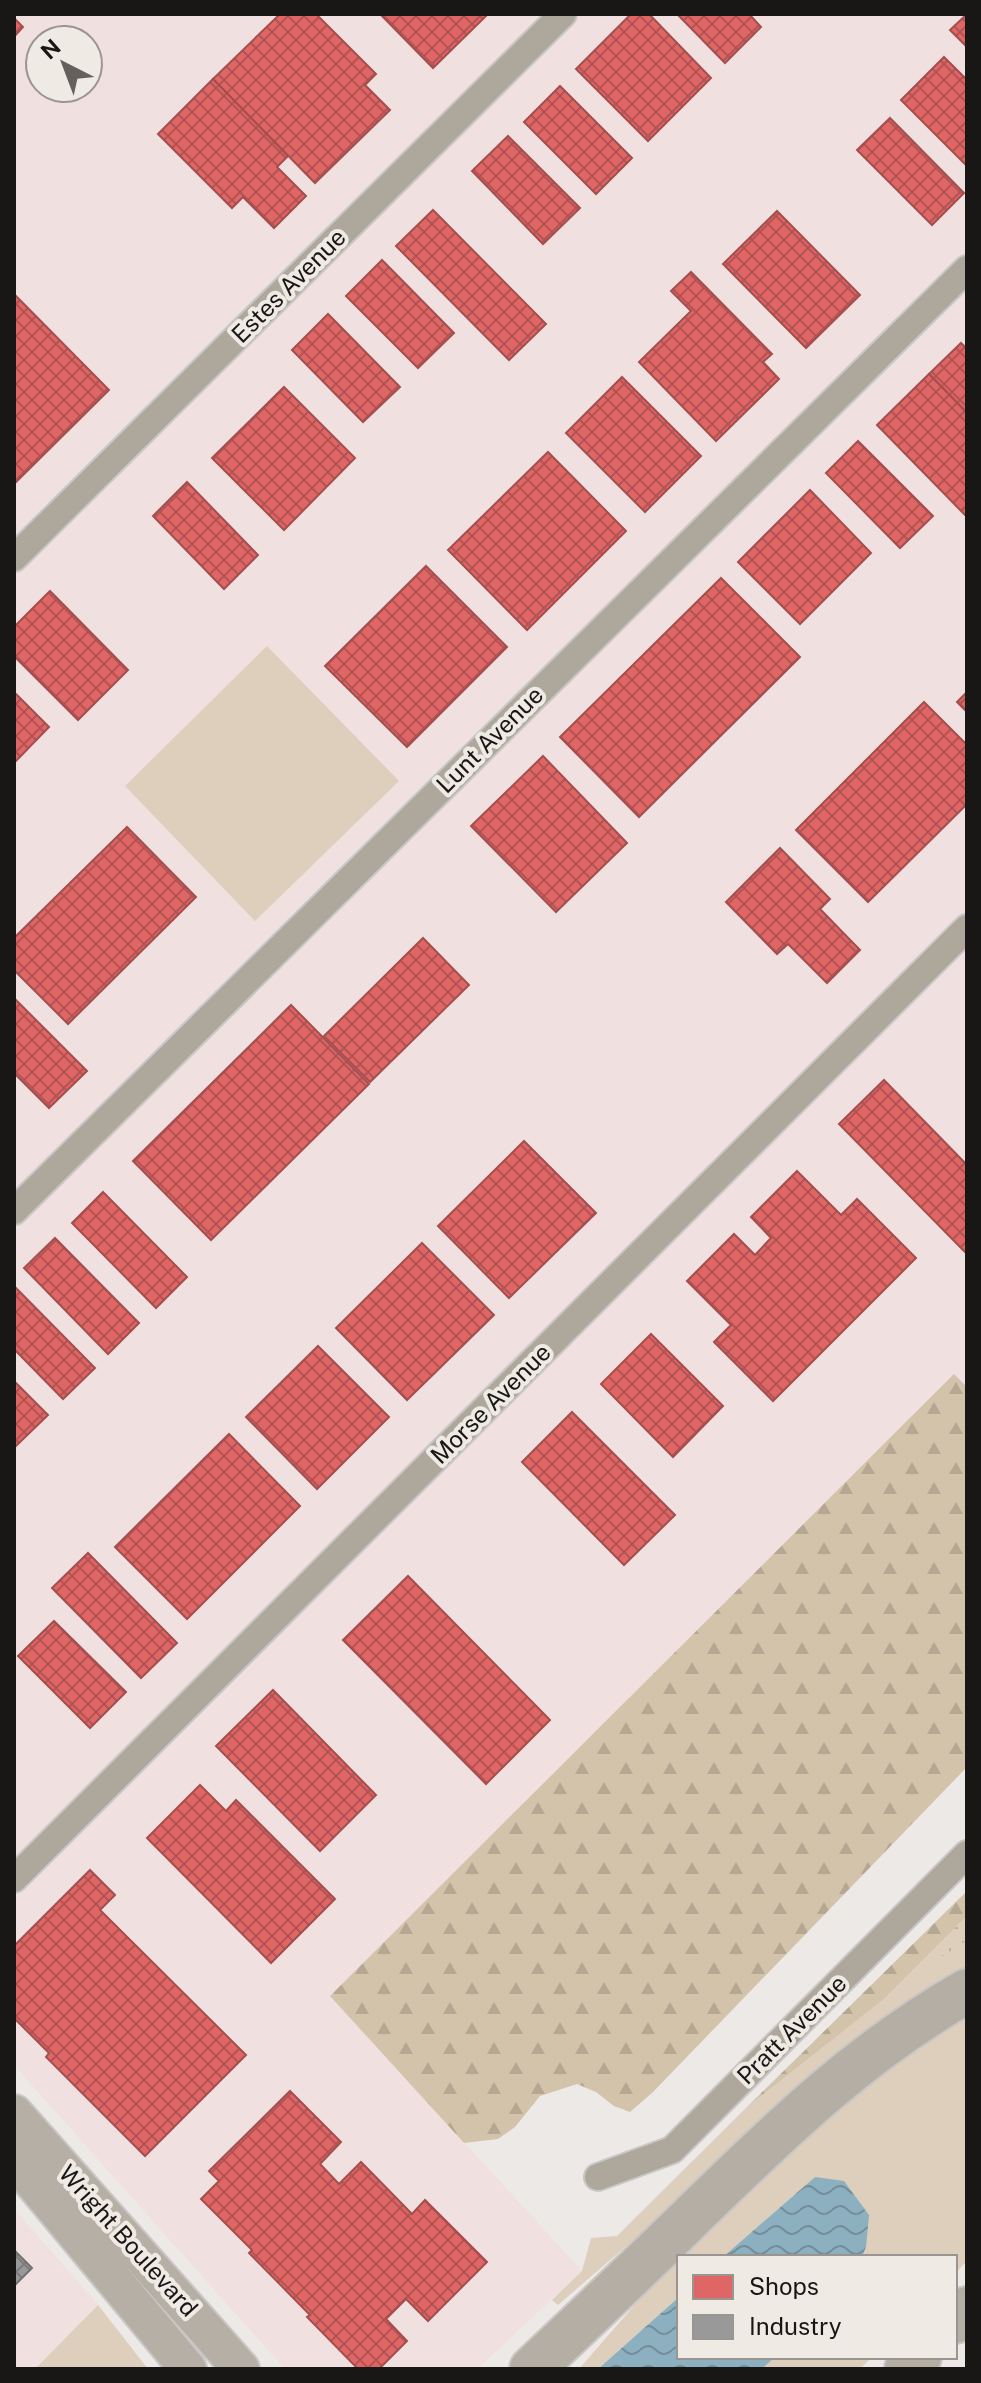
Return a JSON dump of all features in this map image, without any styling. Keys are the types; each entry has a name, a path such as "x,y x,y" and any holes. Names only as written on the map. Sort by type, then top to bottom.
{"highway":[{"path":"532,2369 790,2119 861,2060 923,2016 967,1991"}],"street":[{"name":"Estes Avenue","path":"14,558 563,14"},
{"name":"Lunt Avenue","path":"14,1211 967,269"},
{"name":"Morse Avenue","path":"14,1879 967,928"},
{"name":"Pratt Avenue","path":"598,2177 672,2150 967,1854"},
{"name":"Wright Boulevard","path":"14,2113 241,2369"},
{"name":"Wright Boulevard","path":"14,2160 188,2369"}],"shaded area":[{"path":"14,14 967,14 967,1387 954,1375 330,1996 582,2271 477,2369 285,2369 14,2065"},
{"path":"14,2209 98,2305 35,2369 14,2369"}],"green space":[{"path":"267,646 399,781 255,921 125,786"},
{"path":"954,1374 967,1387 967,1767 653,2092 630,2112 577,2084 540,2096 515,2127 498,2139 464,2143 330,1996"},
{"path":"967,1891 967,1916 883,2000 745,2109"},
{"path":"967,1916 967,1972 859,2039 778,2104 660,2217 558,2305 552,2300 582,2271 591,2238 617,2236 745,2109 883,2000"},
{"path":"967,1916 967,1940 935,1961 922,1961"},
{"path":"967,2010 967,2261 957,2271 957,2255 863,2255 866,2247 815,2177 725,2255 678,2255 808,2122"},
{"path":"677,2256 677,2299 598,2369 579,2369"},
{"path":"98,2305 148,2369 35,2369"},
{"path":"773,2359 870,2359 860,2369 762,2369"}],"water":[{"path":"815,2177 844,2181 869,2215 863,2255 725,2255"},
{"path":"677,2299 677,2359 773,2359 762,2369 598,2369"}],"building: Shops":[{"path":"280,14 316,14 376,74 365,85 390,110 315,183 213,79"},
{"path":"380,14 488,14 433,68"},
{"path":"631,14 649,14 711,78 648,141 576,69"},
{"path":"677,14 749,14 761,27 725,63"},
{"path":"967,14 967,47 950,30"},
{"path":"14,18 23,27 14,37"},
{"path":"944,57 967,80 967,166 901,100"},
{"path":"213,79 288,156 277,167 306,196 274,228 243,197 232,208 158,134"},
{"path":"560,86 632,158 596,194 524,122"},
{"path":"890,118 964,193 932,225 857,150"},
{"path":"508,136 580,208 543,244 472,171"},
{"path":"433,210 546,324 509,360 396,246"},
{"path":"777,211 860,295 806,348 723,264"},
{"path":"382,260 454,333 418,368 346,296"},
{"path":"691,272 772,354 763,362 779,379 716,441 639,362 691,311 671,291"},
{"path":"14,294 109,390 14,484"},
{"path":"328,314 400,387 363,422 292,350"},
{"path":"961,343 967,349 967,413 929,374"},
{"path":"929,374 967,413 967,517 877,425"},
{"path":"622,377 701,456 645,512 566,433"},
{"path":"284,387 355,458 284,530 212,458"},
{"path":"858,441 933,516 900,548 826,473"},
{"path":"548,452 626,531 527,630 448,550"},
{"path":"187,482 258,555 224,589 153,516"},
{"path":"810,490 871,553 800,624 738,562"},
{"path":"426,566 507,647 407,747 325,666"},
{"path":"721,578 800,657 639,817 560,737"},
{"path":"50,591 128,670 78,720 14,656 14,627"},
{"path":"14,692 49,727 14,763"},
{"path":"967,692 967,712 957,702"},
{"path":"924,702 967,745 967,804 868,902 796,830"},
{"path":"543,756 627,843 556,912 471,826"},
{"path":"127,827 196,897 68,1024 14,970 14,938"},
{"path":"780,848 830,899 820,909 860,950 827,983 788,944 777,954 726,902"},
{"path":"423,938 469,985 370,1082 324,1036"},
{"path":"14,998 87,1071 49,1108 14,1073"},
{"path":"291,1005 369,1084 211,1240 133,1161"},
{"path":"884,1080 967,1165 967,1254 839,1124"},
{"path":"524,1141 596,1213 509,1298 438,1226"},
{"path":"797,1171 841,1215 857,1199 916,1258 773,1401 714,1342 731,1325 687,1281 734,1234 755,1255 771,1238 751,1217"},
{"path":"103,1192 187,1277 156,1308 72,1223"},
{"path":"55,1238 139,1323 108,1354 24,1268"},
{"path":"422,1243 494,1315 407,1400 336,1328"},
{"path":"14,1286 95,1368 63,1399 14,1349"},
{"path":"651,1334 723,1406 673,1457 601,1384"},
{"path":"318,1346 389,1417 317,1489 246,1417"},
{"path":"14,1381 48,1415 16,1446 14,1443"},
{"path":"572,1412 675,1515 624,1565 522,1462"},
{"path":"229,1434 300,1506 187,1619 115,1547"},
{"path":"88,1553 177,1643 141,1678 52,1588"},
{"path":"408,1576 550,1720 486,1784 343,1640"},
{"path":"54,1621 126,1692 90,1728 18,1656"},
{"path":"273,1690 376,1795 320,1851 216,1746"},
{"path":"200,1785 226,1811 236,1800 335,1899 271,1963 147,1838"},
{"path":"90,1870 115,1895 100,1910 246,2055 145,2156 46,2057 49,2053 14,2018 14,1946"},
{"path":"290,2091 341,2142 320,2164 339,2184 361,2162 412,2214 425,2200 487,2262 428,2321 406,2299 386,2319 407,2341 379,2369 358,2369 249,2253 252,2250 201,2199 219,2181 209,2171"}],"building: Industry":[{"path":"14,2250 32,2268 14,2286"}]}
